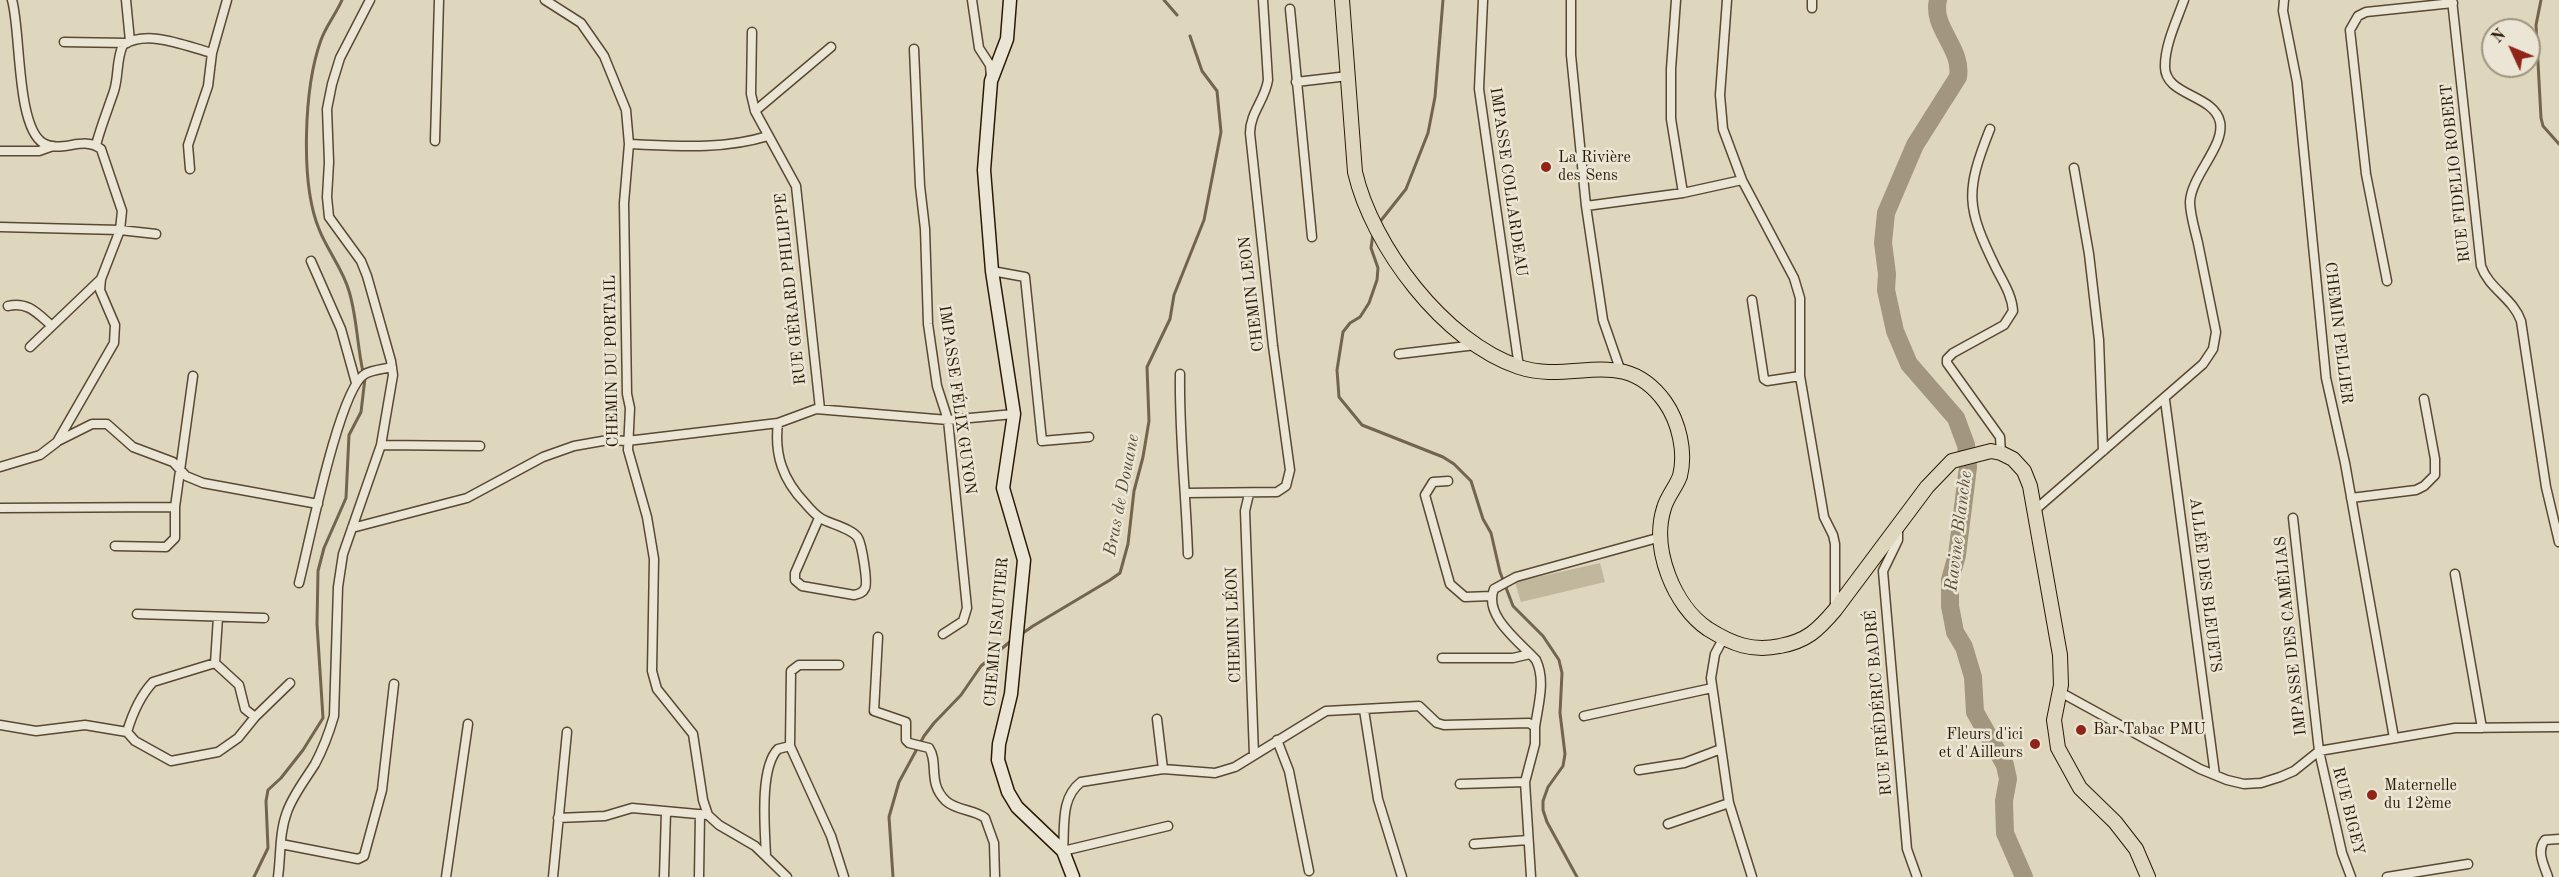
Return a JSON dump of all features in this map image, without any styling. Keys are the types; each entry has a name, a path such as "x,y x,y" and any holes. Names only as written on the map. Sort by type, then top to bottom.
{"main road":[{"name":"CHEMIN ISAUTIER","path":"1010,0 1007,39 991,81 984,170 992,271 1004,335 1014,414 1003,488 1024,560 1011,694 999,744 998,760 1008,792 1017,807 1063,851 1073,877"},
{"path":"1342,0 1355,172 1360,194 1371,220 1421,294 1458,331 1476,345 1519,367 1537,370 1620,369 1643,380 1665,402 1675,420 1681,440 1682,458 1679,477 1664,508 1661,537 1670,583 1683,604 1701,624 1723,639 1741,646 1764,650 1798,643 1819,628 1835,610 1927,487 1952,461 1996,452 2013,459 2024,471 2030,486 2060,655 2060,692 2054,720 2058,748 2080,788 2115,822 2136,849 2148,877"}],"street":[{"path":"12,0 29,124 39,139 52,146"},
{"path":"126,0 128,42"},
{"path":"190,169 188,145 208,86 212,52 227,0"},
{"path":"278,877 286,813 297,791 316,763 334,716 339,578 343,554 381,445 392,393 392,367 368,276 361,261 329,217 327,197 329,162 327,109 332,84 340,58 370,0"},
{"path":"435,141 439,0"},
{"name":"CHEMIN DU PORTAIL","path":"545,0 581,23 604,56 624,100 629,144 624,203 627,394 630,408 627,441 654,559 653,677 662,695 693,734 704,815 699,877"},
{"name":"CHEMIN ISAUTIER","path":"972,0 979,48 990,65 991,81"},
{"name":"CHEMIN LEON","path":"1186,493 1277,492 1286,486 1290,470 1273,346 1250,133 1250,120 1267,89 1268,80 1263,0"},
{"name":"IMPASSE COLLARDEAU","path":"1483,0 1479,89 1519,367"},
{"path":"1571,0 1571,55 1586,206 1603,320 1620,369"},
{"path":"1676,0 1671,69 1671,119 1683,193"},
{"path":"1727,0 1720,95 1723,129 1742,180 1794,278 1800,298 1800,376 1824,517 1833,535 1835,610"},
{"path":"2035,510 2165,400 2204,364 2213,349 2216,332 2190,203 2199,177 2220,134 2220,124 2211,108 2174,85 2166,73 2167,56 2184,0"},
{"name":"CHEMIN PELLIER","path":"2284,0 2283,10 2297,82 2326,378 2351,498 2394,738"},
{"path":"2387,281 2366,174 2350,30 2358,16 2366,12 2453,2"},
{"name":"RUE FIDELIO ROBERT","path":"2453,2 2481,266 2488,282 2512,303 2521,321 2546,487 2559,542"},
{"path":"1290,9 1312,237"},
{"name":"RUE GÉRARD PHILIPPE","path":"752,32 751,94 755,111 796,186 819,409"},
{"path":"64,42 128,42 152,38 212,52"},
{"path":"96,145 114,89 117,60 123,45 128,42"},
{"path":"755,111 831,47"},
{"name":"IMPASSE FÉLIX GUYON","path":"914,50 920,186 925,229 928,324 937,386 948,420 967,608 963,621 943,634"},
{"path":"1296,82 1348,76"},
{"path":"1990,129 1972,178 1974,214 1980,235 2010,295 2013,311 2004,325 1953,353 1947,359 1947,363 2000,437 1996,452"},
{"path":"629,144 714,147 743,144 768,136"},
{"path":"0,150 39,151 52,146 96,145"},
{"path":"57,442 114,343 116,325 100,290 101,279 120,230 122,211 104,156 96,145"},
{"path":"2074,168 2089,254 2099,340 2103,451"},
{"path":"1586,206 1683,193 1742,180"},
{"path":"0,227 120,230 156,234"},
{"path":"311,261 341,329 356,383"},
{"path":"992,271 1025,277 1042,441 1089,437"},
{"path":"30,347 101,279"},
{"path":"1752,300 1764,379 1767,381 1800,376"},
{"path":"8,306 18,304 30,307 52,326"},
{"path":"1399,354 1476,345"},
{"path":"299,583 336,430 356,383 364,374 392,367"},
{"path":"1180,374 1179,431 1186,493 1188,554"},
{"path":"114,546 166,548 175,538 175,507 182,472 194,376"},
{"path":"2351,498 2416,490 2435,476 2424,399"},
{"name":"ALLÉE DES BLEUETS","path":"2165,400 2215,775"},
{"path":"352,528 467,498 543,457 573,446 608,440 627,441 778,423 804,412 819,409 865,415 914,416 948,420 1014,414"},
{"path":"778,423 776,438 781,467 792,488 819,518 853,533 859,539 867,581 866,588 861,593 854,595 799,585 795,580 795,573 819,518"},
{"path":"0,467 40,455 57,442 92,424 107,424 133,447 173,462 182,472 203,483 318,504"},
{"path":"381,445 480,446"},
{"path":"1448,481 1433,482 1425,495 1450,584 1465,597 1491,596"},
{"name":"CHEMIN LÉON","path":"1249,494 1245,511 1254,755"},
{"path":"0,508 175,507"},
{"name":"IMPASSE DES CAMÉLIAS","path":"2293,518 2319,751"},
{"name":"RUE FRÉDÉRIC BADRÉ","path":"1898,527 1898,540 1883,571 1907,849 1917,877"},
{"path":"1531,877 1526,782 1535,744 1541,679 1539,668 1530,654 1497,616 1491,596 1494,589 1516,577 1661,537"},
{"path":"2455,574 2482,728"},
{"path":"137,614 264,618"},
{"path":"215,663 218,616"},
{"path":"878,637 874,711 906,722 906,740 932,752 934,779 944,799 953,806 982,815 987,822 994,843 995,877"},
{"path":"1723,639 1715,654 1711,678 1712,688 1729,803 1752,877"},
{"path":"1442,658 1513,658 1530,654"},
{"path":"215,663 239,685 245,709 255,717"},
{"path":"127,732 130,719 153,682 215,663"},
{"path":"839,665 799,665 791,670 790,746 831,836 844,877"},
{"path":"0,725 36,730 85,725 127,732 135,741 171,761 185,760 218,752 238,738 255,717 290,683"},
{"path":"281,844 358,859 364,856 382,790 394,684"},
{"path":"1584,716 1712,688"},
{"path":"2060,692 2215,775 2244,784 2260,783 2294,771 2319,751 2455,728 2559,727"},
{"path":"1168,826 1063,851 1067,799 1071,789 1081,782 1163,769 1215,773 1235,767 1326,711 1419,706 1437,723 1444,725 1526,722 1535,727"},
{"path":"1364,710 1378,799 1402,877"},
{"path":"1157,719 1163,769"},
{"path":"446,877 468,724"},
{"path":"553,877 567,732"},
{"path":"1277,740 1288,771 1309,871"},
{"path":"766,856 765,818 770,762 778,749 790,746"},
{"path":"1639,770 1684,763 1721,749"},
{"name":"RUE BIGEY","path":"2319,751 2339,842 2350,877"},
{"path":"1460,784 1526,782"},
{"path":"1668,824 1729,803"},
{"path":"558,818 605,816 632,808 704,815 755,846 786,877"},
{"path":"664,877 666,812"},
{"path":"2548,877 2542,858 2542,844 2546,840 2559,839"},
{"path":"1474,844 1528,840"},
{"path":"2387,877 2422,874 2468,864"}],"shaded area":[{"path":"1600,563 1605,582 1521,602 1515,582"}],"waterway":[{"path":"342,0 323,35 315,60 308,108 307,161 313,210 319,229 343,275 352,301 363,372"},
{"name":"Bras de Douane","path":"1164,0 1177,15"},
{"path":"1379,223 1406,189 1428,133 1435,97 1443,0"},
{"name":"Ravine Blanche","path":"1938,0 1939,20 1956,57 1958,77 1915,145 1886,213 1883,243 1887,274 1886,290 1895,331 1909,364 1956,418 1966,445 1968,467 1957,555 1950,580 1950,606 1955,632 1964,647 1973,677 1975,712 2005,765 2008,779 2004,801 2005,833 2024,877"},
{"path":"2541,0 2536,25 2541,118 2543,126 2559,144"},
{"name":"Bras de Douane","path":"1020,635 1120,573 1128,544 1134,491 1149,421 1147,367 1170,319 1174,295 1204,220 1221,132 1217,91 1202,71 1190,36"},
{"path":"1373,234 1371,248 1378,268 1377,280 1369,303 1360,317 1350,323 1343,332 1337,370 1339,397 1362,425 1443,457 1454,464 1471,481 1483,519 1491,533 1500,572 1513,606 1543,636 1559,660 1562,673 1560,713 1565,754 1563,766 1548,787 1543,801 1543,810 1547,822 1577,877"},
{"path":"254,877 268,848 266,801 268,790 281,778 303,750 323,718 317,624 318,571 324,548 346,498 349,435 361,412 365,378"},
{"name":"Bras de Douane","path":"893,877 889,817 899,782 924,736 934,723 961,695 981,666 1012,640"}],"place":[{"name":"La Rivière des Sens","path":"1546,167"},
{"name":"Bar Tabac PMU","path":"2081,730"},
{"name":"Fleurs d'ici et d'Ailleurs","path":"2035,744"},
{"name":"Maternelle du 12ème","path":"2372,795"}]}
